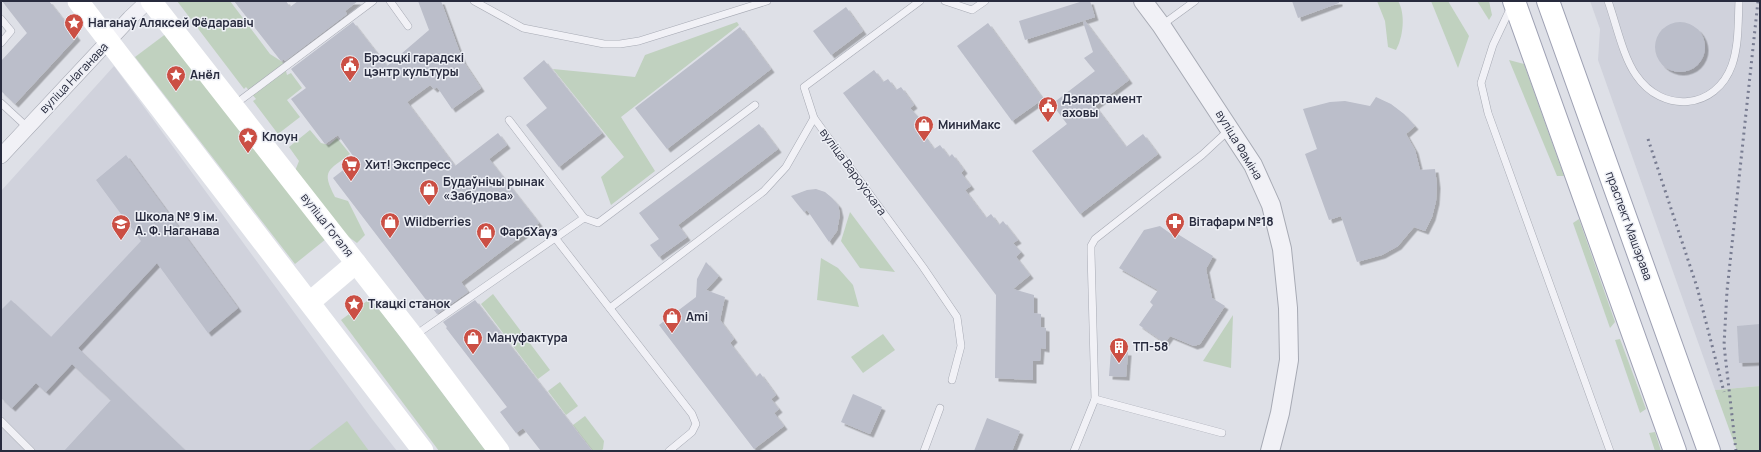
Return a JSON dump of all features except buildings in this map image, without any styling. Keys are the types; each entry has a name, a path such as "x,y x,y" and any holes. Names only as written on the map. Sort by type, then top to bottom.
{"main road":[{"path":"78,1 423,451"},
{"name":"вуліца Гогаля","path":"150,1 234,105 413,336 499,451"},
{"path":"1514,1 1675,451"},
{"name":"праспект Машэрава","path":"1548,1 1709,450"},
{"path":"310,302 356,263"}],"street":[{"name":"вуліца Наганава","path":"1,156 130,18 150,1"},
{"name":"вуліца Фаміна","path":"1143,1 1161,25 1253,165 1271,205 1282,249 1288,308 1289,360 1280,413 1270,451"}],"lane":[{"path":"234,105 373,1"},
{"path":"390,1 408,26"},
{"path":"474,1 523,28 604,44 620,44 639,41 768,1"},
{"name":"вуліца Вароўскага","path":"920,1 804,87 814,118 923,267 956,317 961,346 952,380"},
{"path":"945,1 972,10 985,1"},
{"path":"1161,25 1195,1"},
{"path":"1514,1 1493,45 1481,83 1488,113 1610,451"},
{"path":"1608,1 1635,75 1646,87 1659,97 1675,102 1688,102 1700,99 1712,92 1724,80 1732,65 1736,44 1739,1"},
{"path":"1,19 11,31 1,42"},
{"path":"1,103 27,127"},
{"path":"509,120 584,218 598,223 755,106"},
{"path":"610,308 764,191 786,167 814,118"},
{"path":"1074,451 1095,399 1091,246 1095,239 1190,164 1230,129"},
{"path":"413,336 502,273 556,239 584,218"},
{"path":"556,239 692,414 696,424 692,432 669,451"},
{"path":"1095,399 1222,434"},
{"path":"924,451 940,408"},
{"path":"1,421 31,451"}],"shaded area":[{"path":"1590,1 1760,1 1760,386 1715,390 1598,60 1600,29"},
{"name":"Школа № 9 ім. А. Ф. Наганава","path":"114,66 397,451 1,451 1,191"}],"green space":[{"path":"177,1 230,1 270,54 284,63 287,75 291,73 302,88 287,100 300,117 278,134 253,101 256,99 246,87 244,89"},
{"path":"1377,1 1398,1 1400,6 1403,26 1396,50 1388,47 1385,21"},
{"path":"1431,1 1448,1 1469,36 1458,68"},
{"path":"1477,1 1489,1 1492,15 1489,20"},
{"path":"737,22 739,25 621,117 655,171 611,205 601,177 624,157 553,69 635,77 645,55"},
{"path":"167,33 326,239 295,264 135,57"},
{"path":"1509,60 1524,64 1564,176 1557,176"},
{"path":"310,130 321,143 329,145 337,138 350,154 332,168 329,172 328,181 335,197 348,201 365,235 357,243 346,235 295,171 299,161 289,147"},
{"path":"850,212 895,272 860,268 841,241"},
{"path":"1579,219 1615,322 1610,328 1573,223"},
{"path":"821,258 838,268 853,285 859,307 817,300"},
{"path":"493,294 550,370 538,379 481,304"},
{"path":"371,298 486,451 439,451 341,320"},
{"path":"1233,315 1231,368 1203,361"},
{"path":"883,334 895,350 863,373 851,357"},
{"path":"1620,339 1646,409 1640,413 1615,340"},
{"path":"560,382 578,406 566,415 548,391"},
{"path":"1760,386 1760,451 1737,451 1715,390"},
{"path":"585,416 604,441 603,449 601,451 593,451 573,425"},
{"path":"347,421 369,451 308,451"},
{"path":"1655,432 1661,451 1655,451 1649,433"}],"railway":[{"path":"1736,451 1724,345 1727,291 1758,1"},
{"path":"1648,139 1697,287 1724,392"}],"place":[{"name":"Наганаў Аляксей Фёдаравіч","path":"74,40"},
{"name":"Брэсцкі гарадскі цэнтр культуры","path":"350,82"},
{"name":"Анёл","path":"176,92"},
{"name":"Дэпартамент аховы","path":"1048,123"},
{"name":"МиниМакс","path":"924,142"},
{"name":"Клоун","path":"248,154"},
{"name":"Хит! Экспресс","path":"351,182"},
{"name":"Будаўнічы рынак «Забудова»","path":"429,206"},
{"name":"Wildberries","path":"390,239"},
{"name":"Вітафарм №18","path":"1175,239"},
{"name":"Школа № 9 ім. А. Ф. Наганава","path":"121,241"},
{"name":"ФарбХауз","path":"486,249"},
{"name":"Ткацкі станок","path":"354,321"},
{"name":"Ami","path":"672,334"},
{"name":"Мануфактура","path":"473,355"},
{"name":"ТП-58","path":"1119,364"}]}
